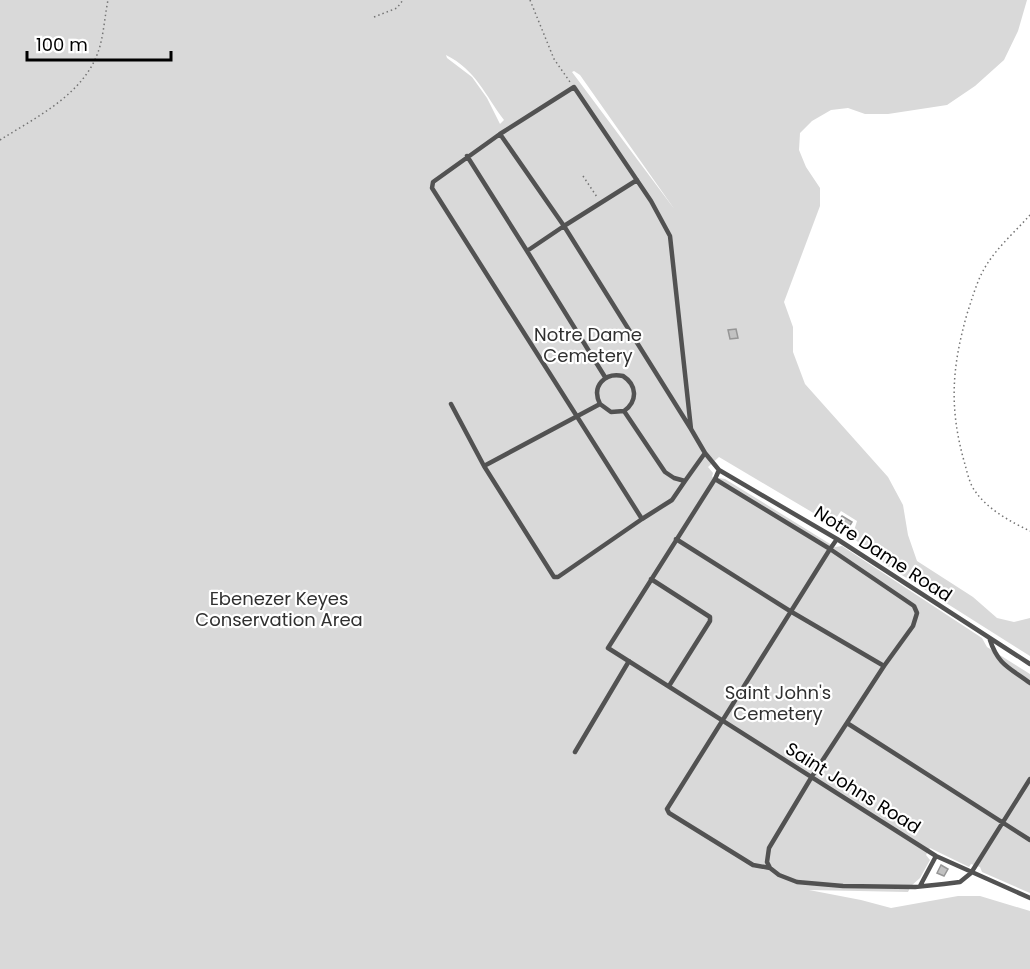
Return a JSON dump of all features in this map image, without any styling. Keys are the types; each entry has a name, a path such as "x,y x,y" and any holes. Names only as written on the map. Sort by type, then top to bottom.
{"lane":[{"path":"642,519 432,188 435,179 467,156 574,87 667,227 670,236 691,429"},
{"path":"500,134 564,226 705,453 719,470 651,579 710,617 710,621 669,686"},
{"path":"467,156 606,377"},
{"path":"527,251 637,180"},
{"path":"616,374 623,376 633,386 632,403 624,411 611,412 600,404 597,392 601,380 606,377 616,374"},
{"path":"451,404 484,466 554,577 558,577 672,500 705,453"},
{"path":"484,466 600,404"},
{"path":"624,411 665,472 685,482"},
{"name":"Notre Dame Road","path":"719,470 837,539 1030,664"},
{"path":"715,479 830,549 916,609 917,617 913,626 811,778 769,848 767,862 770,868 779,875 797,882 843,886 920,886 960,882 971,873 1030,779"},
{"path":"676,539 790,611 884,666"},
{"path":"770,868 753,865 669,813 667,809 837,539"},
{"name":"Saint Johns Road","path":"651,579 608,648 936,856 1030,898"},
{"path":"990,640 994,654 1003,665 1030,683"},
{"path":"575,752 629,661"},
{"path":"847,723 1030,840"},
{"path":"920,886 936,856"}],"path":[{"path":"0,140 63,98 84,78 99,47 108,0"},
{"path":"374,17 397,8 403,0"},
{"path":"530,0 554,59 574,87"},
{"path":"583,176 601,203"},
{"path":"1030,215 983,270 974,292 958,349 953,399 956,433 973,489 996,511 1030,531"}],"green space":[{"path":"0,0 1027,0 1018,31 1004,60 975,86 947,105 888,114 865,114 848,108 831,110 812,121 800,133 799,150 806,167 820,188 820,206 784,302 793,327 793,352 805,384 888,477 903,505 908,535 917,561 973,597 997,618 1014,622 1030,618 1030,656 886,565 852,537 857,521 841,511 832,524 719,457 708,467 713,473 712,477 725,479 835,547 842,546 982,638 987,647 1030,674 1030,893 982,872 980,867 971,864 969,867 930,848 926,855 930,860 920,878 908,892 809,890 891,908 958,896 980,896 1030,911 1030,969 0,969","holes":["446,55 473,76 504,120 500,124 487,98 472,77","572,72 580,75 675,210"]}],"building":[{"path":"736,329 738,338 730,339 728,330"},
{"path":"842,516 852,522 847,530 837,524"},
{"path":"941,865 948,869 944,876 937,873"}],"park label":[{"name":"Notre Dame Cemetery","path":"588,345"},
{"name":"Ebenezer Keyes Conservation Area","path":"279,609"},
{"name":"Saint John's Cemetery","path":"778,703"}]}
